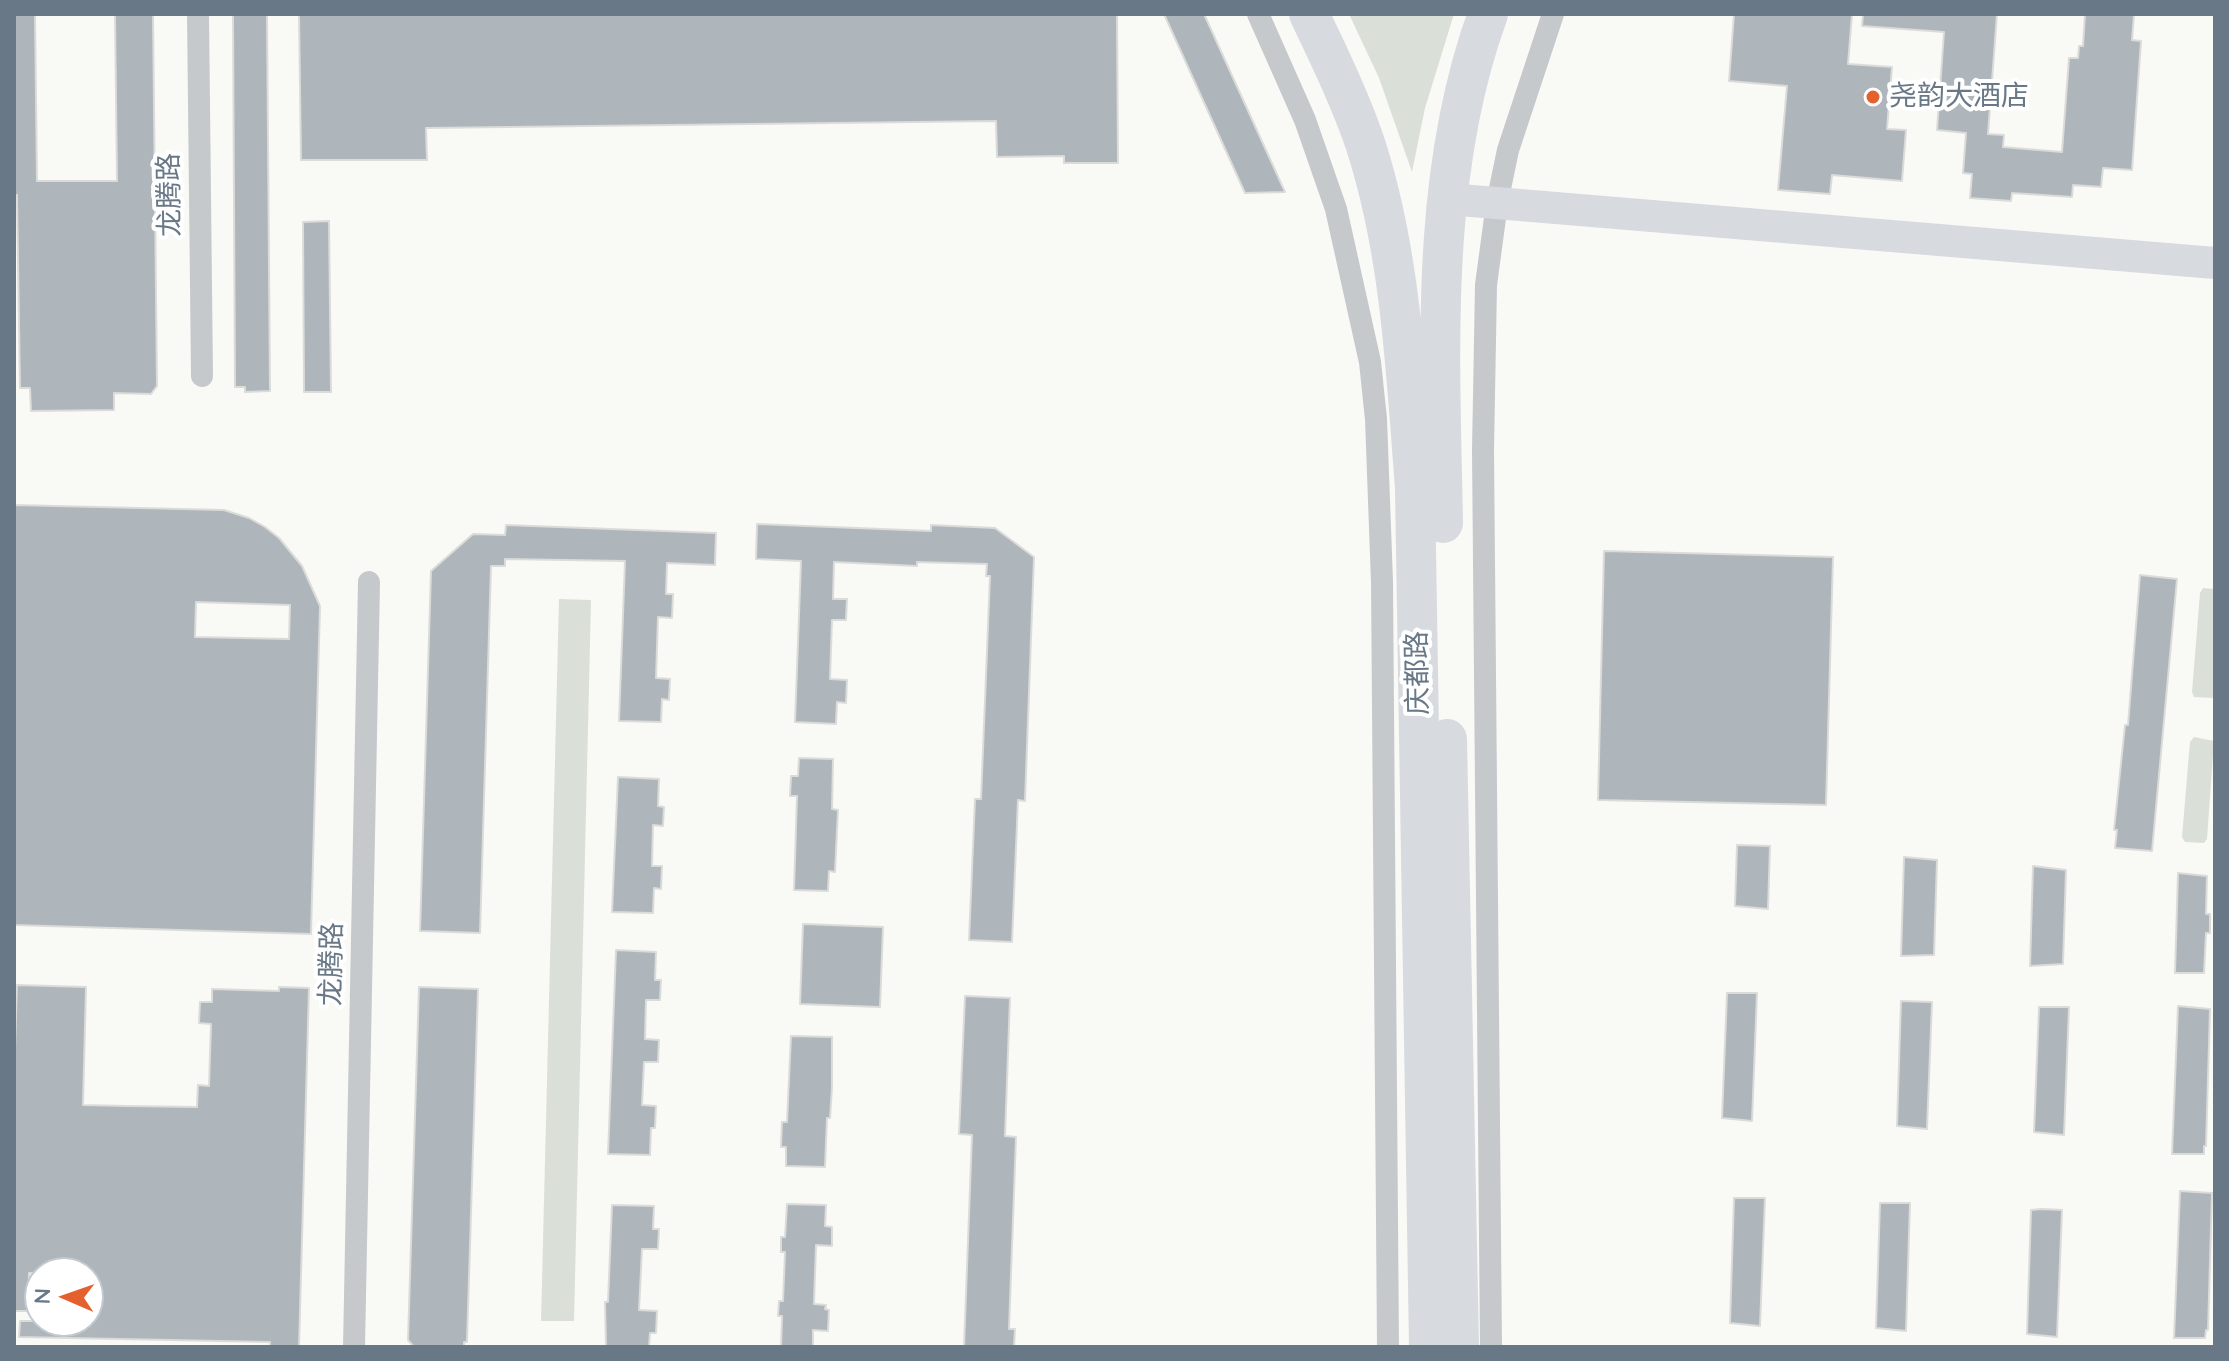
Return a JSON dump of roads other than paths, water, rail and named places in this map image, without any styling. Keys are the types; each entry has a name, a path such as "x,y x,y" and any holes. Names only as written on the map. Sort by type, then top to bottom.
{"highway":[{"name":"庆都路","path":"1309,14 1366,146 1383,214 1404,351 1416,504 1429,1347"},
{"name":"庆都路","path":"1459,1347 1442,455 1442,296 1456,128 1488,14"}],"street":[{"name":"龙腾路","path":"198,14 202,376"},
{"path":"1258,14 1306,122 1336,209 1370,362 1376,419 1382,582 1388,1347"},
{"path":"1491,1347 1483,450 1486,285 1508,150 1553,14"},
{"path":"1448,199 2215,263"},
{"name":"龙腾路","path":"354,1347 369,582"}],"place":[{"name":"尧韵大酒店","path":"1873,97"}]}
